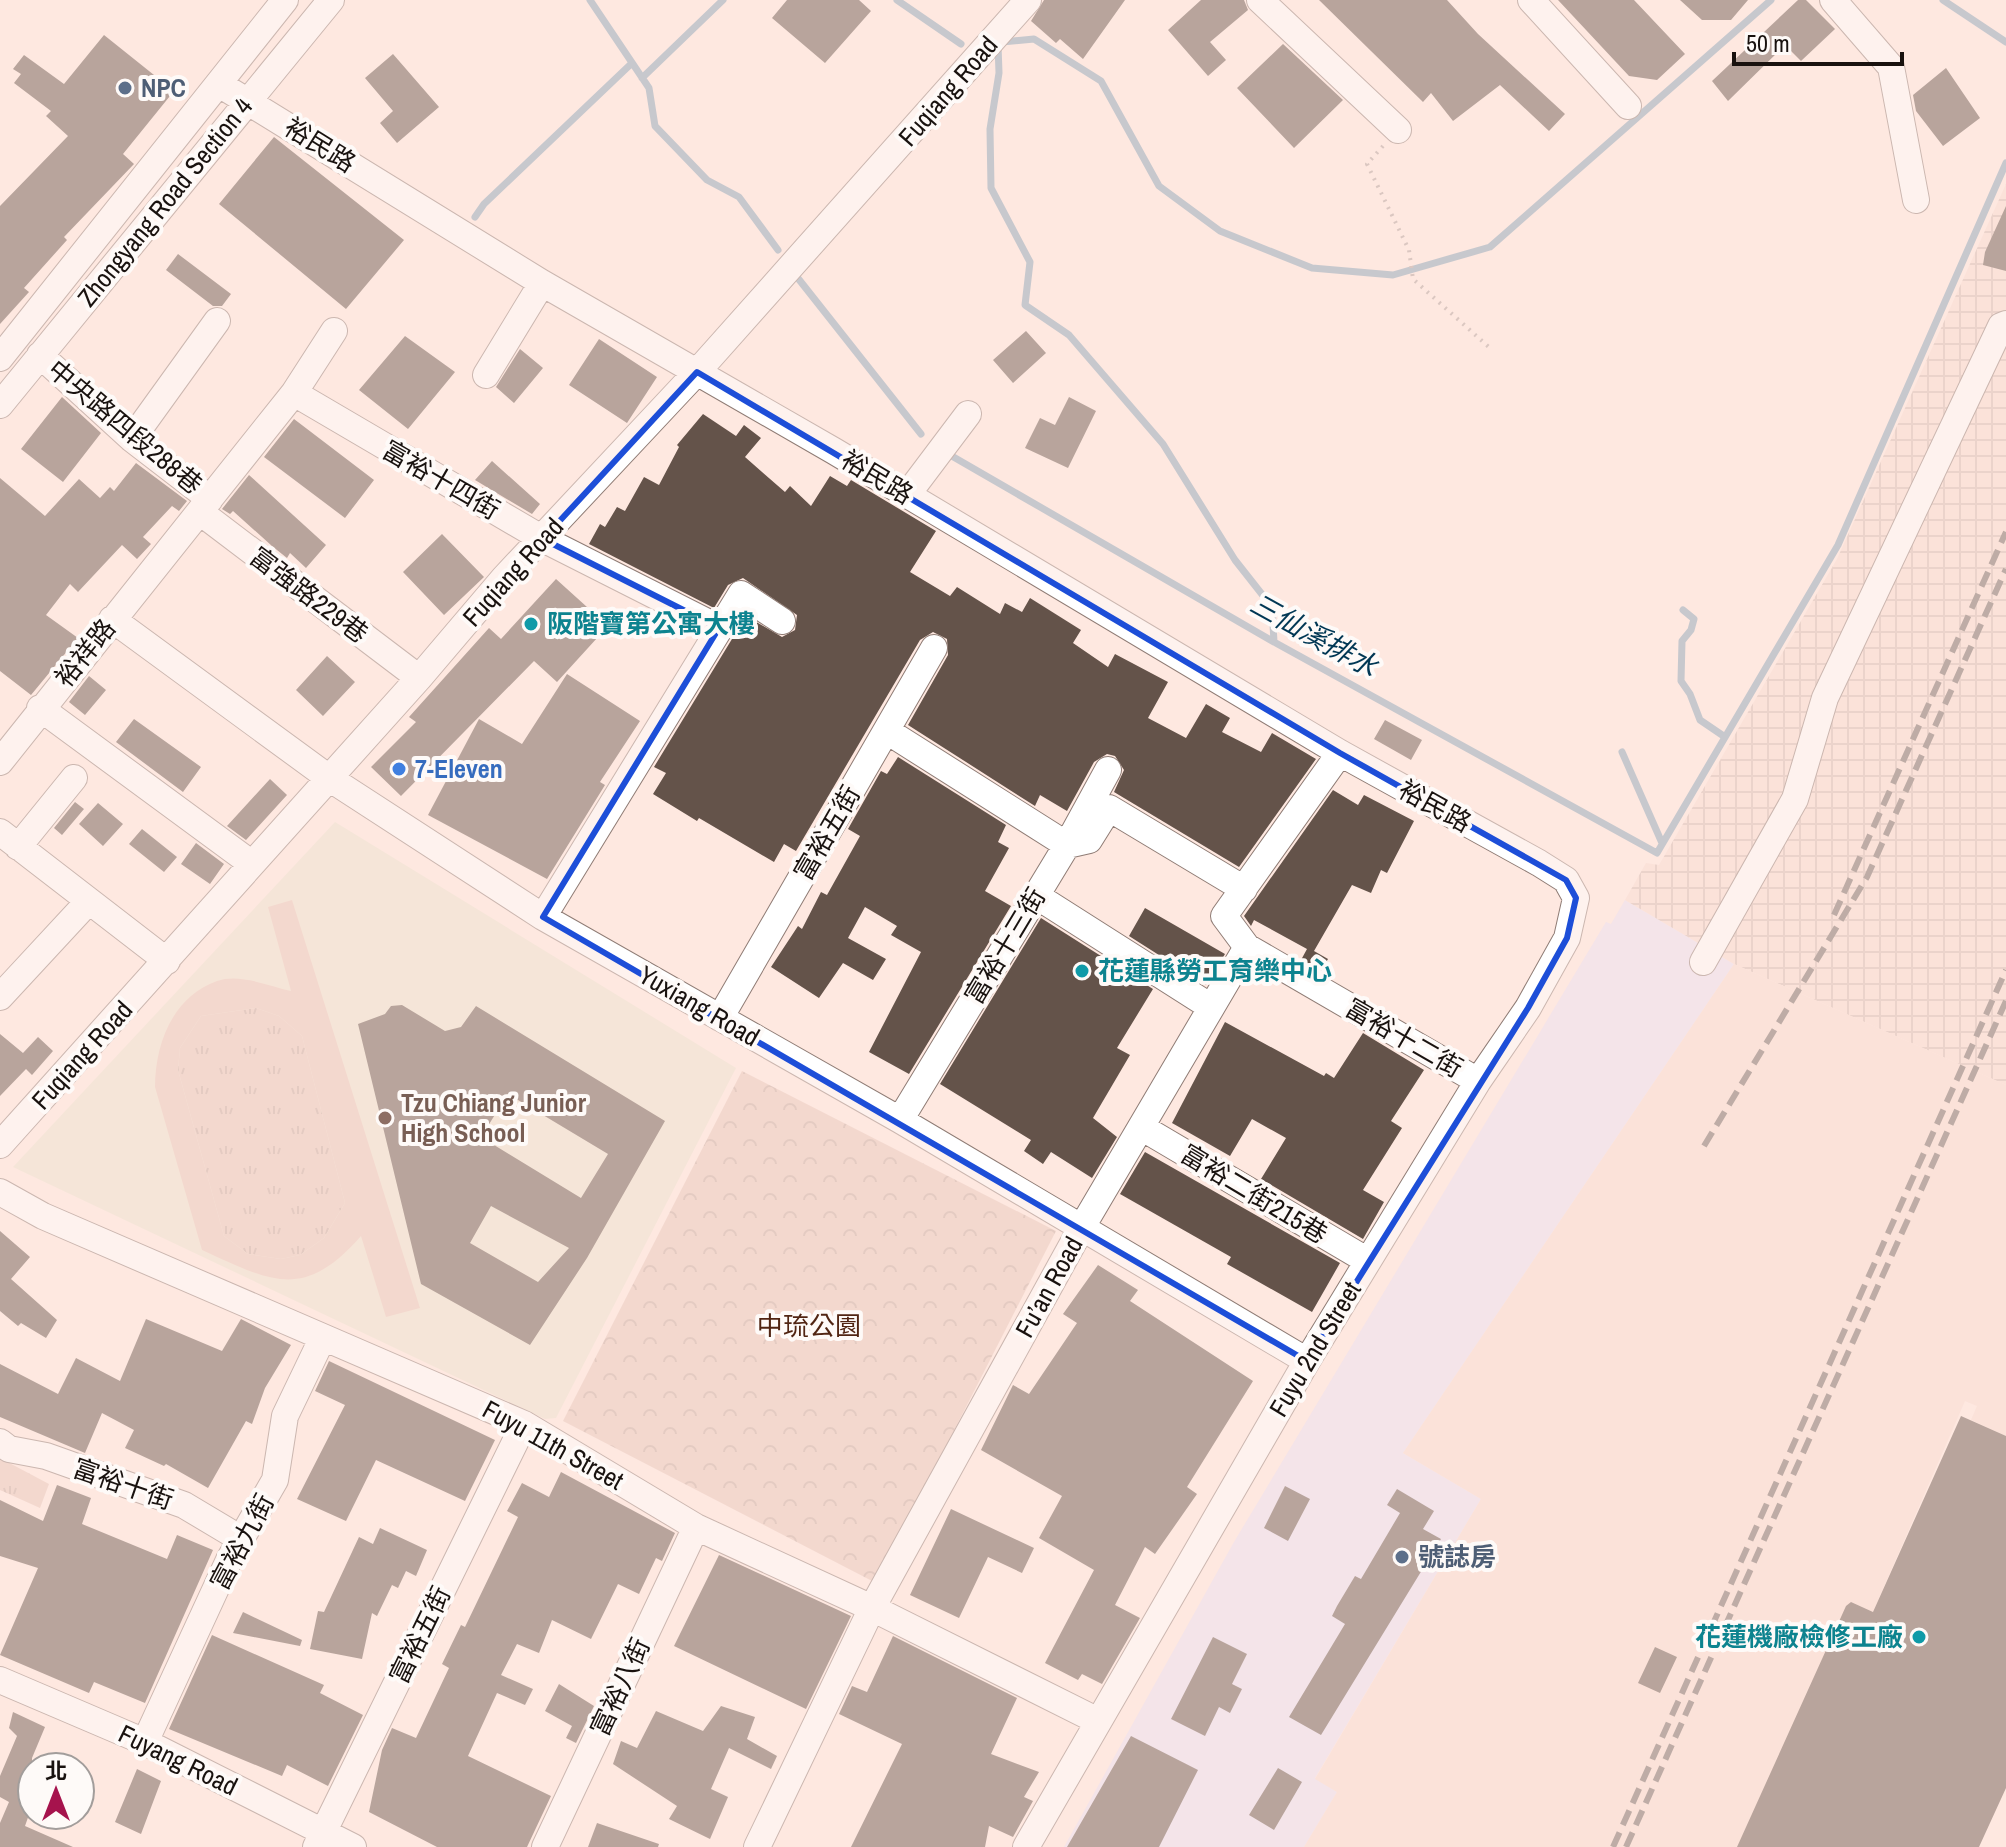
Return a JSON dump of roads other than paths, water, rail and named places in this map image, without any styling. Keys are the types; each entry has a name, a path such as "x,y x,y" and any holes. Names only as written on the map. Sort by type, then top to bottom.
{"street":[{"name":"Zhongyang Road Section 4","path":"0,358 285,0"},
{"name":"Zhongyang Road Section 4","path":"0,405 331,0"},
{"name":"Fuqiang Road","path":"0,1145 419,678 504,578 697,372 1028,0"},
{"path":"1260,0 1398,130"},
{"path":"1531,0 1628,106"},
{"path":"1833,0 1891,67 1916,200"},
{"name":"裕民路","path":"219,84 542,283 907,495 1340,753 1539,863"},
{"path":"486,375 542,283"},
{"path":"132,439 217,321"},
{"path":"1703,962 1795,799 1825,698 2001,326 2006,324"},
{"name":"裕祥路","path":"252,864 40,708 294,393 334,331"},
{"name":"中央路四段288巷","path":"40,355 205,506"},
{"name":"富裕十四街","path":"294,393 543,539 719,628"},
{"path":"907,495 968,414"},
{"name":"富強路229巷","path":"205,506 419,678"},
{"path":"543,917 741,594 782,621"},
{"name":"Yuxiang Road","path":"112,619 329,778 543,917 900,1120 1307,1361"},
{"name":"富裕五街","path":"720,1018 934,648"},
{"path":"0,762 40,708"},
{"path":"887,731 1067,845 1089,840 1109,808 1244,889"},
{"path":"1247,947 1224,916 1340,753"},
{"name":"富裕十三街","path":"900,1120 1067,845 1108,770"},
{"path":"74,778 9,839 167,961"},
{"name":"Fuyu 2nd Street","path":"1026,1847 1096,1720 1307,1361 1478,1081 1528,1008 1567,938 1576,898 1566,880 1539,863"},
{"path":"1035,895 1211,1007"},
{"path":"0,997 88,902"},
{"name":"富裕十二街","path":"1247,947 1478,1081"},
{"name":"Fu’an Road","path":"757,1847 872,1608 1082,1227 1247,947"},
{"name":"富裕二街215巷","path":"1141,1127 1368,1261"},
{"name":"Fuyu 11th Street","path":"0,1192 43,1216 524,1424 696,1527 872,1608 1096,1720"},
{"name":"富裕九街","path":"145,1742 241,1539 275,1480 285,1416 323,1337"},
{"name":"富裕五街","path":"320,1840 524,1424"},
{"name":"富裕十街","path":"0,1442 9,1449 46,1456 184,1505 241,1539"},
{"name":"富裕八街","path":"545,1847 696,1527"},
{"name":"Fuyang Road","path":"0,1680 145,1742 320,1840 353,1847"}],"waterway":[{"name":"三仙溪排水","path":"590,0 649,88 655,126 707,180 739,197 778,250"},
{"path":"642,78 723,0"},
{"path":"897,0 961,44"},
{"path":"1002,42 1034,39 1101,81 1159,186 1220,231 1312,268 1393,275 1490,247 1771,0"},
{"path":"1943,0 2006,42"},
{"path":"998,45 999,73 990,129 991,188 1030,262 1025,305 1069,335 1163,444 1235,560 1272,607 1274,642"},
{"path":"475,217 484,204 632,63"},
{"name":"三仙溪排水","path":"950,455 1274,642 1657,853 1838,545 2006,163"},
{"name":"三仙溪排水","path":"797,277 921,434"},
{"path":"1683,610 1694,619 1691,630 1682,641 1681,681 1700,720 1725,737"},
{"path":"1622,752 1662,843"}],"railway":[{"path":"1834,915 2006,532"},
{"path":"1704,1146 1867,877 2006,569"},
{"path":"1613,1847 2006,970"},
{"path":"1626,1847 2006,1001"}],"place":[{"name":"NPC","path":"125,88"},
{"name":"阪階寶第公寓大樓","path":"531,624"},
{"name":"7-Eleven","path":"399,769"},
{"name":"花蓮縣勞工育樂中心","path":"1082,971"},
{"name":"Tzu Chiang Junior High School","path":"385,1118"},
{"name":"號誌房","path":"1402,1557"},
{"name":"花蓮機廠檢修工廠","path":"1919,1637"}],"park label":[{"name":"中琉公園","path":"809,1326"}]}
